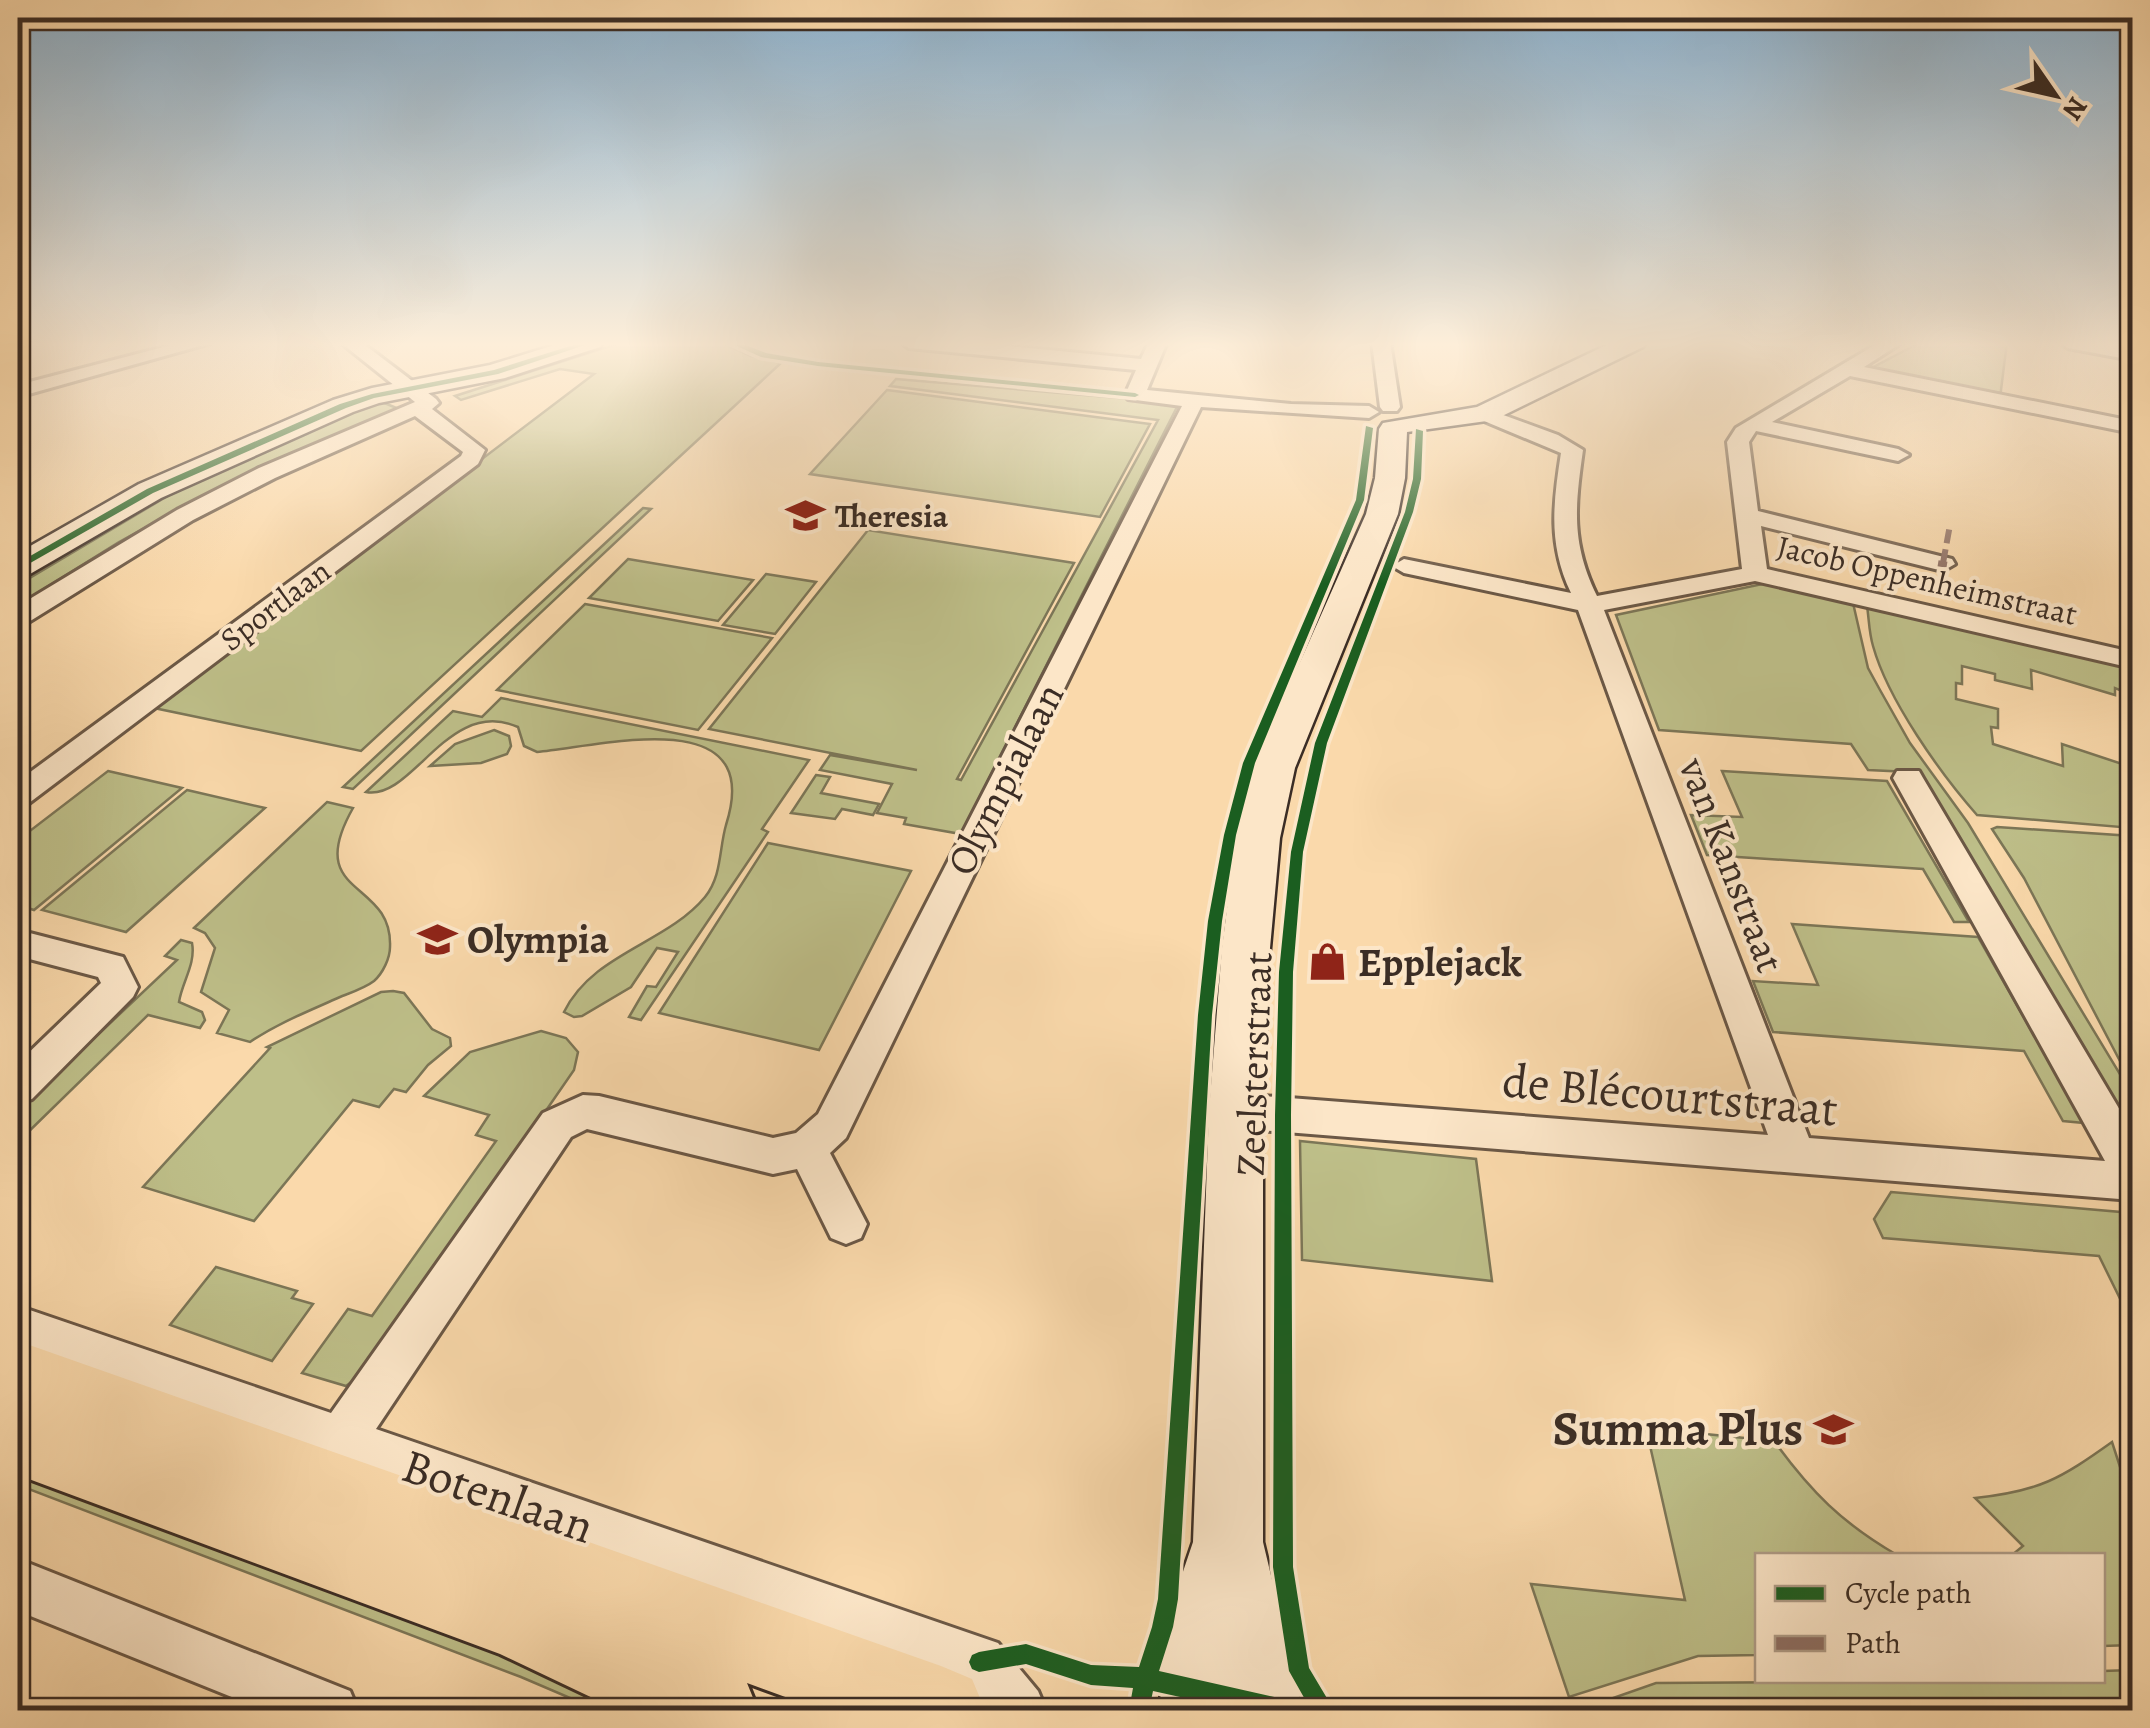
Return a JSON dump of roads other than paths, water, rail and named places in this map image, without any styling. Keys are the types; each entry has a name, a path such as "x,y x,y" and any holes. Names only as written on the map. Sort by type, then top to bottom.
{"main road":[{"name":"Botenlaan","path":"18,1378 941,1710"},
{"path":"18,1437 518,1618 714,1710"}],"street":[{"path":"18,567 150,492 303,423"},
{"path":"18,618 185,514 374,423"},
{"name":"Sportlaan","path":"18,796 470,459 474,450 444,423"},
{"name":"Olympialaan","path":"807,1149 832,1126 1184,423"},
{"name":"Zeelsterstraat","path":"1265,1710 1228,1542 1236,1111 1252,893 1258,838 1274,768 1382,514 1390,478 1391,423"},
{"path":"1505,423 1572,450 1566,499 1568,562 1588,605"},
{"path":"1755,574 1738,442 1746,428 1754,424 1898,456"},
{"path":"1746,515 1942,565 1933,614"},
{"name":"Jacob Oppenheimstraat","path":"1404,566 1588,605 1755,574 2132,660"},
{"name":"van Kanstraat","path":"1588,605 1795,1156"},
{"name":"de Blécourtstraat","path":"1236,1111 2132,1179 2104,1117 1908,778"},
{"path":"18,943 110,967 120,987 18,1087"},
{"path":"340,1441 557,1126 583,1112 773,1156 807,1149 846,1224"},
{"name":"Botenlaan","path":"18,1328 978,1662 1019,1710"},
{"name":"Zeelsterstraat","path":"1198,1710 1200,1632 1228,1542"},
{"path":"18,1585 331,1710"}],"place":[{"name":"Theresia","path":"805,516"},
{"name":"Olympia","path":"437,939"},
{"name":"Epplejack","path":"1328,962"},
{"name":"Summa Plus","path":"1833,1429"}]}
